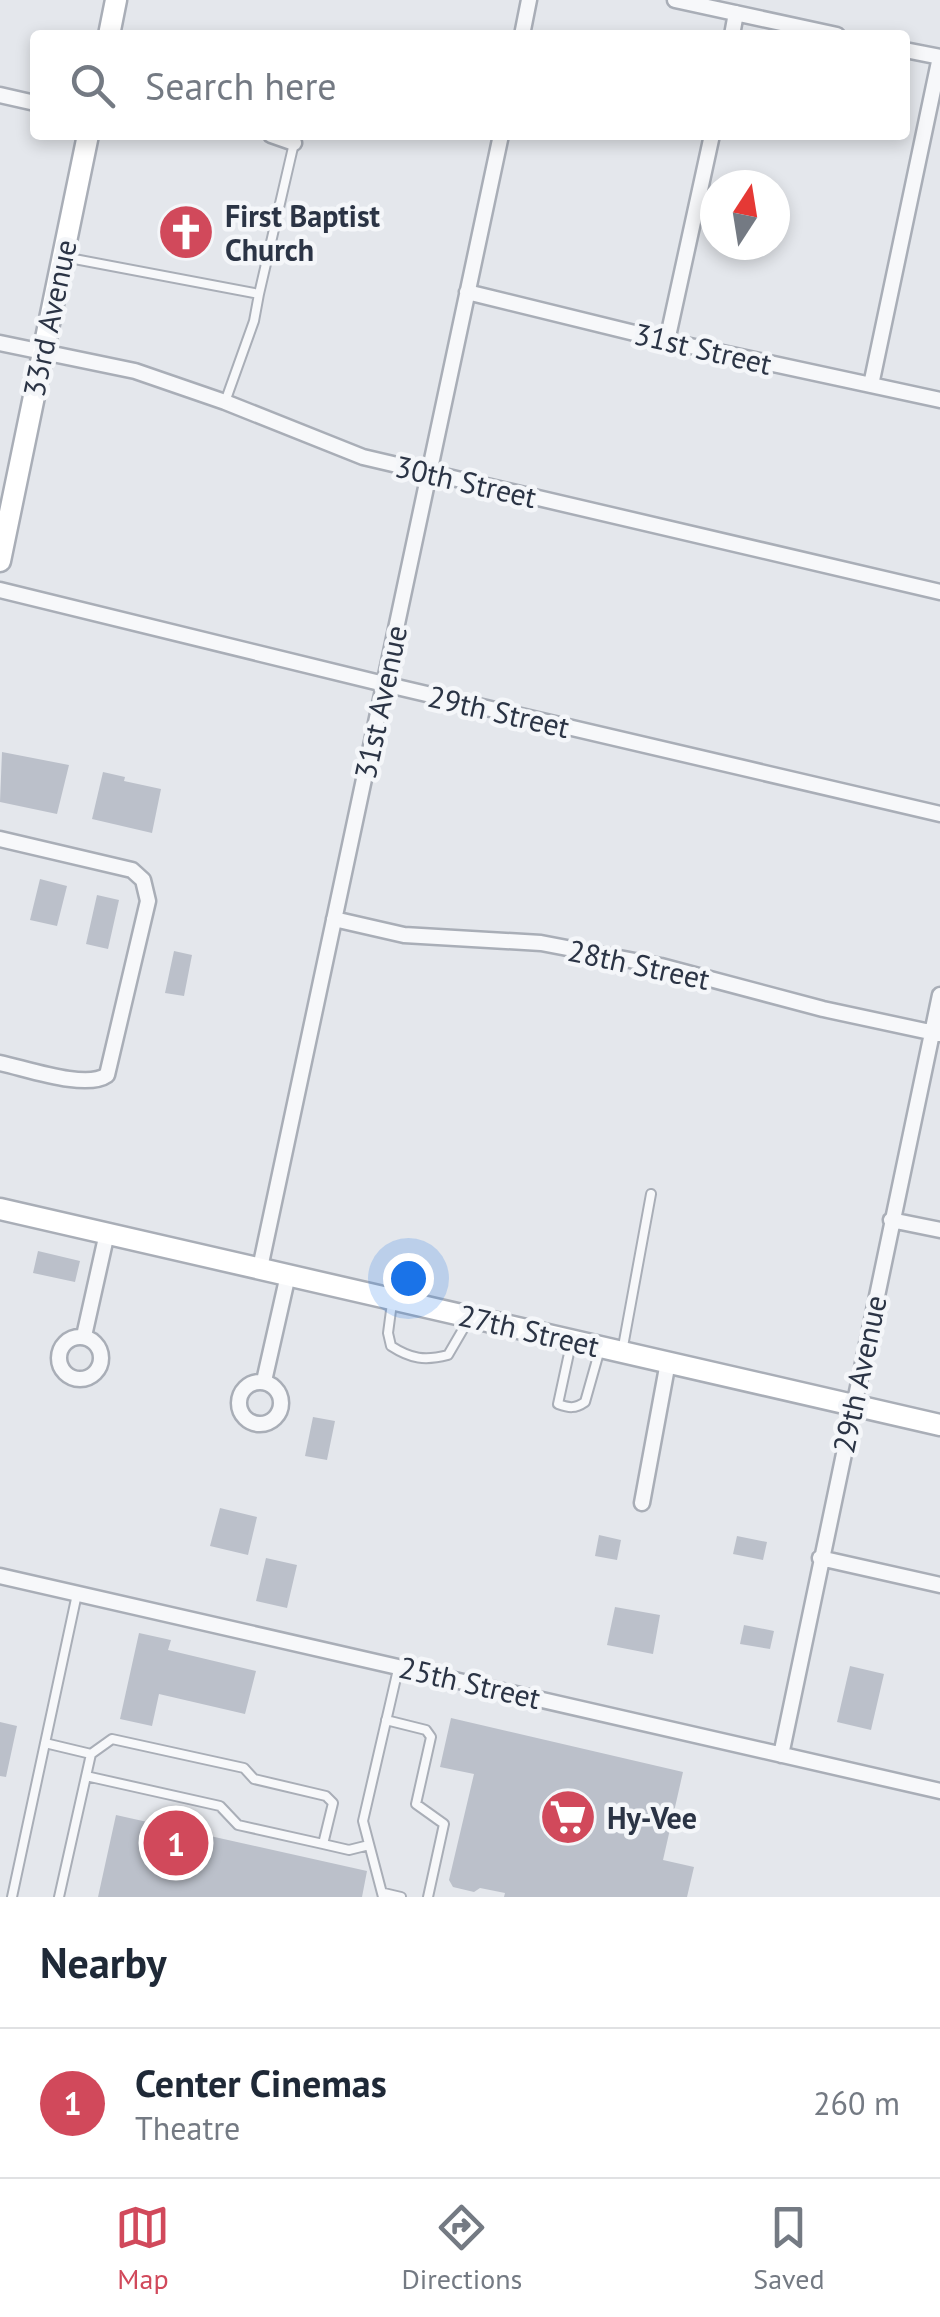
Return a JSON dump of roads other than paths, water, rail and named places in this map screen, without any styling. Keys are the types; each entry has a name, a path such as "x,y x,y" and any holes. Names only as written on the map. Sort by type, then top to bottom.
{"street":[{"path":"110,30 116,0"},
{"path":"523,30 529,0"},
{"path":"675,0 812,30"},
{"path":"733,30 736,14"},
{"path":"871,385 940,57 910,51"},
{"path":"0,95 30,102"},
{"name":"33rd Avenue","path":"0,561 87,140"},
{"path":"287,140 294,142"},
{"name":"31st Avenue","path":"260,1268 501,140"},
{"path":"667,341 711,140"},
{"name":"31st Street","path":"468,292 667,341 940,400"},
{"name":"30th Street","path":"0,343 135,371 363,457 940,592"},
{"name":"29th Street","path":"0,590 940,814"},
{"path":"0,838 132,870 143,880 148,901 106,1075 98,1081 78,1080 0,1062"},
{"name":"28th Street","path":"334,919 404,934 500,938 558,946 661,966 936,1033"},
{"name":"29th Avenue","path":"781,1755 852,1404 936,1033 940,994"},
{"name":"27th Street","path":"0,1209 940,1425"},
{"path":"892,1220 940,1230"},
{"path":"84,1336 107,1234"},
{"path":"264,1382 288,1275"},
{"path":"642,1503 668,1362"},
{"path":"820,1558 940,1585"},
{"name":"25th Street","path":"0,1576 940,1792"}],"lane":[{"path":"225,402 254,321 294,142"},
{"path":"62,256 258,294"},
{"path":"622,1352 650,1194"},
{"path":"392,1299 388,1333 391,1346 414,1358 448,1356 470,1317"},
{"path":"572,1340 558,1404 567,1407 576,1408 585,1402 600,1346"},
{"path":"12,1897 77,1594"},
{"path":"399,1665 362,1821 383,1895 401,1897"},
{"path":"386,1720 426,1730 431,1736 416,1804 444,1824 428,1897"},
{"path":"59,1897 91,1754 112,1738 244,1768 254,1779 326,1796 332,1803 323,1844"},
{"path":"45,1743 91,1754"},
{"path":"86,1776 220,1806 238,1825 349,1850 370,1845"}],"place":[{"name":"First Baptist Church","path":"186,232"},
{"name":"Hy-Vee","path":"568,1817"},
{"name":"Center Cinemas","path":"176,1843"}]}
